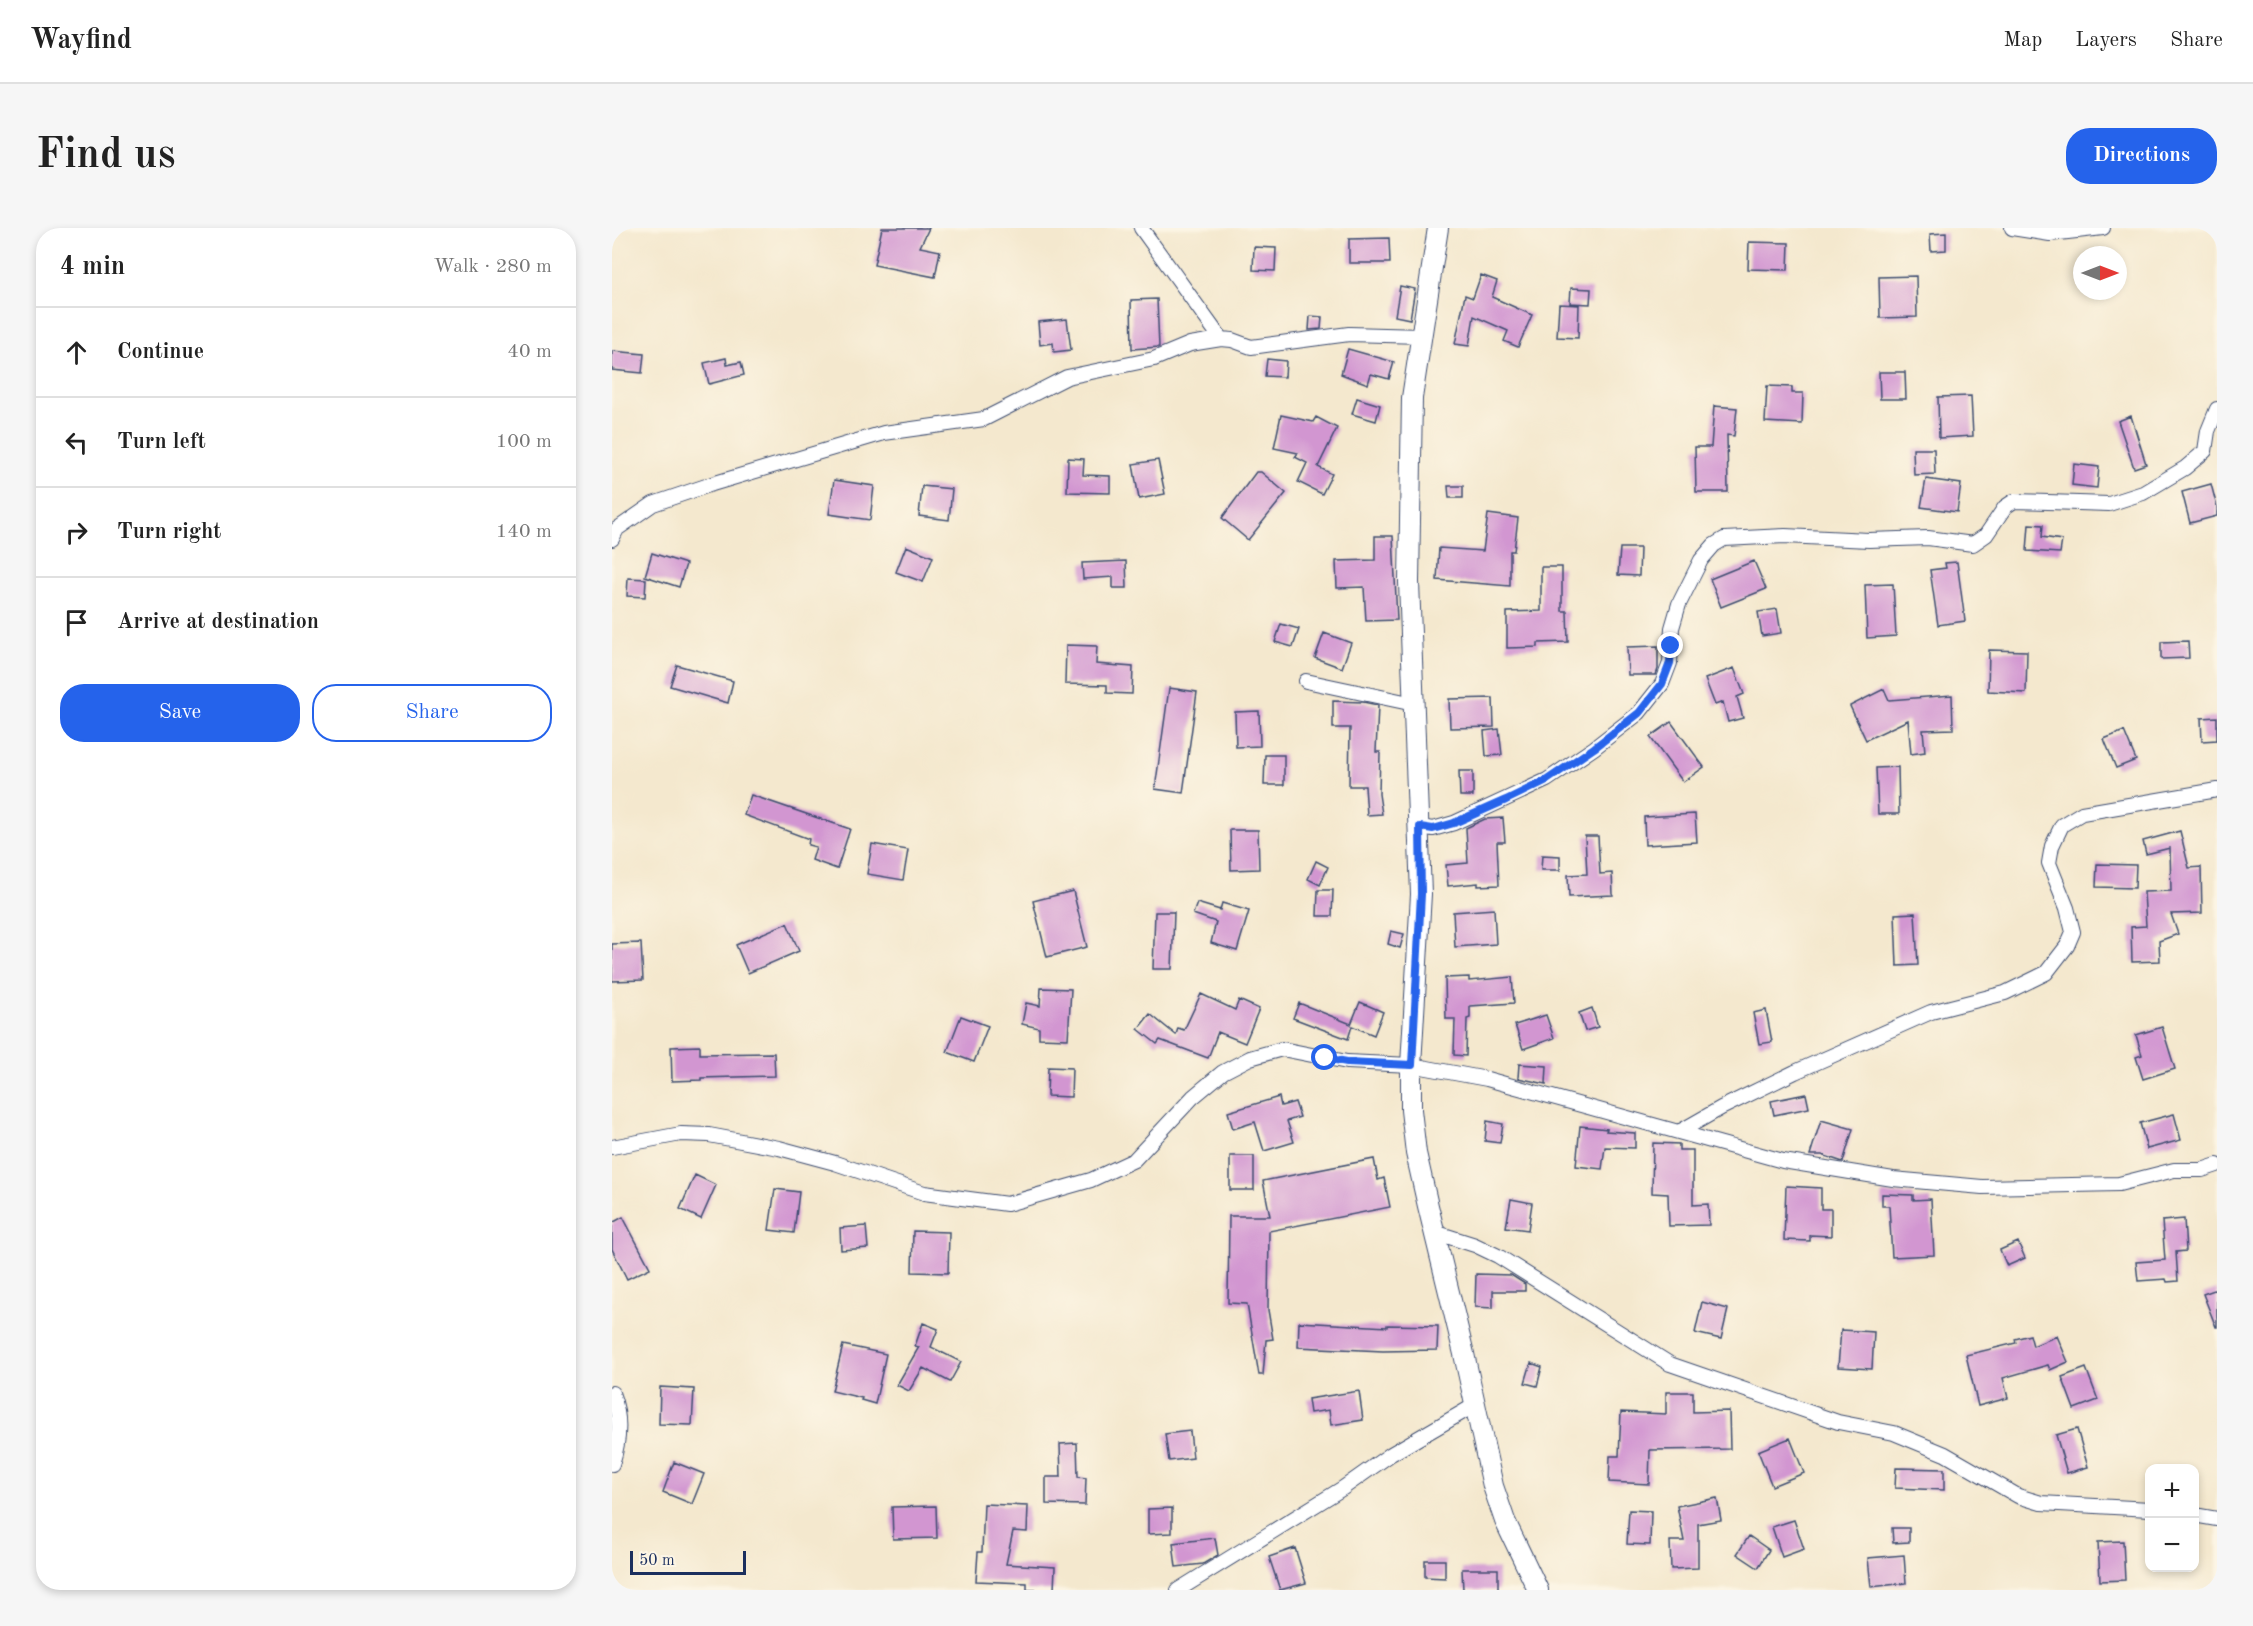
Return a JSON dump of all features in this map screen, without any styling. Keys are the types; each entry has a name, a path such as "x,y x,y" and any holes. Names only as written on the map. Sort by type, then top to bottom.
{"main road":[{"path":"1438,228 1413,398 1409,582 1421,894 1412,1065 1412,1110 1416,1153 1492,1486 1505,1521 1538,1590"}],"street":[{"path":"1141,228 1221,339"},
{"path":"2012,228 2050,234 2103,228"},
{"path":"612,539 617,529 653,504 712,484 884,434 984,419 1066,377 1154,359 1190,344 1221,339 1232,340 1251,347 1349,334 1421,336"},
{"path":"1420,827 1433,829 1454,823 1547,780 1594,748 1639,713 1662,684 1670,663 1672,628 1679,604 1701,560 1714,545 1724,539 1785,536 1869,540 1928,538 1973,544 1986,536 2005,507 2014,501 2109,504 2143,493 2186,468 2205,452 2208,431 2217,409"},
{"path":"1306,681 1414,704"},
{"path":"1679,1132 1721,1108 1795,1072 1931,1012 2005,993 2046,973 2067,946 2073,932 2067,908 2049,863 2052,846 2062,825 2082,813 2217,790"},
{"path":"612,1146 681,1134 709,1135 779,1148 835,1163 924,1193 1007,1204 1091,1180 1134,1160 1193,1097 1223,1072 1250,1058 1282,1049 1347,1062 1412,1065 1497,1082 1783,1161 1893,1179 1982,1187 2119,1184 2174,1170 2202,1170 2217,1164"},
{"path":"1434,1232 1475,1245 1498,1256 1670,1364 1838,1422 1894,1433 1945,1454 2018,1496 2051,1504 2114,1505 2145,1508"},
{"path":"612,1393 619,1426 618,1442 612,1464"},
{"path":"1178,1590 1343,1488 1391,1454 1475,1405"},
{"path":"2199,1516 2217,1519"}],"building":[{"path":"882,228 929,228 920,247 940,251 935,277 874,265"},
{"path":"1946,233 1946,250 1931,251 1930,234"},
{"path":"1389,238 1390,263 1349,263 1349,239"},
{"path":"1749,242 1789,243 1788,270 1748,269"},
{"path":"1254,247 1276,248 1275,271 1253,270"},
{"path":"1481,275 1497,281 1492,297 1532,315 1518,347 1504,341 1508,331 1474,316 1469,346 1455,344 1465,295 1473,298"},
{"path":"1916,276 1917,317 1880,318 1879,277"},
{"path":"1400,286 1415,289 1410,319 1395,316"},
{"path":"1571,288 1591,289 1590,304 1570,303"},
{"path":"1157,299 1159,347 1132,349 1131,300"},
{"path":"1559,304 1579,305 1578,338 1557,337"},
{"path":"1310,316 1322,317 1321,329 1309,330"},
{"path":"1067,319 1071,350 1054,352 1053,343 1040,345 1038,322"},
{"path":"1348,349 1394,362 1389,379 1371,374 1368,384 1341,374"},
{"path":"612,351 644,354 642,373 612,370"},
{"path":"726,358 727,365 741,362 744,375 709,384 704,363"},
{"path":"1267,359 1286,361 1285,377 1265,376"},
{"path":"1879,372 1905,372 1906,399 1880,399"},
{"path":"1767,386 1792,387 1792,393 1803,393 1802,424 1765,422"},
{"path":"1971,396 1973,436 1939,438 1938,397"},
{"path":"1357,398 1380,405 1376,421 1352,414"},
{"path":"1714,406 1737,408 1734,436 1727,435 1728,492 1696,492 1695,447 1711,447"},
{"path":"1281,415 1313,422 1316,417 1337,428 1318,467 1332,474 1322,494 1298,482 1307,463 1295,457 1298,453 1274,448"},
{"path":"2131,416 2146,464 2134,468 2118,421"},
{"path":"1913,449 1934,449 1935,474 1914,475"},
{"path":"1068,458 1084,459 1083,475 1110,476 1110,493 1067,492"},
{"path":"1158,460 1165,494 1139,499 1133,464"},
{"path":"2074,464 2099,467 2097,488 2072,485"},
{"path":"1256,472 1261,472 1286,493 1248,540 1222,518"},
{"path":"1926,479 1961,484 1957,512 1921,507"},
{"path":"834,480 874,486 870,520 829,514"},
{"path":"2211,484 2217,516 2190,523 2182,492"},
{"path":"922,486 952,489 949,520 919,516"},
{"path":"1448,486 1463,486 1463,498 1449,498"},
{"path":"1488,514 1518,518 1514,551 1510,551 1510,586 1437,580 1439,548 1483,551"},
{"path":"2029,524 2043,525 2042,537 2062,540 2060,553 2027,551"},
{"path":"1375,536 1393,536 1397,620 1366,621 1364,587 1337,588 1336,561 1375,560"},
{"path":"906,546 933,557 923,582 896,572"},
{"path":"1620,548 1640,548 1639,576 1618,575"},
{"path":"652,553 686,564 679,587 645,576"},
{"path":"1126,561 1127,588 1113,588 1113,577 1083,579 1082,563"},
{"path":"1754,561 1766,589 1721,607 1710,579"},
{"path":"1957,562 1965,621 1938,625 1930,570 1946,568 1945,563"},
{"path":"1541,567 1562,567 1562,611 1567,611 1568,642 1538,643 1538,647 1507,648 1507,612 1541,611"},
{"path":"628,578 646,579 645,597 627,596"},
{"path":"1893,584 1896,636 1867,638 1865,585"},
{"path":"1777,609 1781,633 1762,636 1758,612"},
{"path":"1281,624 1299,629 1293,647 1275,642"},
{"path":"1324,633 1351,643 1342,668 1315,658"},
{"path":"2188,641 2189,658 2161,659 2161,642"},
{"path":"1066,645 1097,646 1096,664 1133,667 1132,694 1107,693 1107,685 1065,684"},
{"path":"1658,646 1656,675 1628,675 1627,647"},
{"path":"1989,650 2027,651 2026,693 1988,691"},
{"path":"677,665 733,681 728,703 670,686"},
{"path":"1734,668 1744,694 1737,697 1743,718 1728,722 1723,702 1715,705 1705,679"},
{"path":"1169,688 1197,692 1183,793 1155,789"},
{"path":"1884,689 1889,700 1952,695 1953,729 1923,730 1925,752 1911,754 1908,720 1866,740 1850,706"},
{"path":"1493,698 1494,727 1450,728 1449,699"},
{"path":"1333,701 1378,705 1376,752 1380,752 1379,794 1382,814 1367,815 1365,786 1349,786 1350,728 1333,728"},
{"path":"1259,711 1260,746 1236,747 1235,712"},
{"path":"2217,717 2217,740 2202,741 2201,718"},
{"path":"1671,722 1704,767 1683,782 1650,737"},
{"path":"1499,729 1502,755 1486,756 1484,731"},
{"path":"2124,731 2136,760 2116,768 2104,739"},
{"path":"1265,755 1284,755 1284,785 1264,785"},
{"path":"1898,767 1899,814 1878,814 1876,768"},
{"path":"1459,771 1473,771 1473,796 1460,796"},
{"path":"751,795 850,829 837,869 812,860 816,847 808,845 809,839 744,815"},
{"path":"1695,814 1697,842 1645,845 1644,817"},
{"path":"1503,818 1505,842 1497,842 1499,885 1478,886 1478,883 1448,886 1446,865 1468,863 1466,828 1485,819"},
{"path":"1230,830 1258,830 1259,869 1231,870"},
{"path":"2180,831 2189,868 2201,867 2202,913 2171,914 2178,934 2159,941 2160,961 2132,962 2131,927 2146,926 2144,892 2171,891 2170,848 2146,854 2143,841"},
{"path":"1585,836 1598,836 1600,874 1612,873 1613,895 1569,897 1568,875 1587,874"},
{"path":"872,844 908,850 903,880 867,874"},
{"path":"1542,855 1560,856 1560,870 1541,870"},
{"path":"1316,861 1328,867 1320,885 1308,879"},
{"path":"2097,864 2136,865 2135,888 2096,887"},
{"path":"1318,890 1333,890 1332,916 1317,916"},
{"path":"1073,891 1087,947 1047,957 1033,901"},
{"path":"1197,903 1220,910 1222,903 1249,911 1237,951 1211,943 1216,922 1193,914"},
{"path":"1494,909 1496,944 1455,947 1453,912"},
{"path":"1155,912 1174,912 1172,969 1153,969"},
{"path":"1915,913 1918,965 1897,966 1895,914"},
{"path":"787,923 799,951 748,973 736,945"},
{"path":"1391,931 1404,934 1400,948 1388,944"},
{"path":"641,943 643,980 612,981 612,944"},
{"path":"1469,977 1469,981 1512,977 1514,1003 1470,1006 1470,1018 1467,1019 1466,1056 1454,1055 1455,1019 1446,1019 1445,978"},
{"path":"1041,988 1071,989 1068,1039 1039,1038 1039,1028 1022,1024 1026,1003 1040,1006"},
{"path":"1201,994 1235,1010 1239,1000 1259,1009 1245,1043 1218,1032 1208,1058 1160,1040 1157,1044 1138,1029 1150,1014 1176,1035 1178,1028 1184,1030"},
{"path":"1360,1002 1383,1012 1374,1035 1352,1026 1348,1039 1293,1018 1299,1003 1351,1024"},
{"path":"1592,1008 1598,1027 1585,1031 1579,1013"},
{"path":"1766,1010 1772,1042 1759,1044 1753,1013"},
{"path":"1546,1015 1554,1038 1523,1049 1515,1025"},
{"path":"961,1016 988,1026 974,1062 947,1052"},
{"path":"2162,1027 2175,1069 2143,1079 2136,1057 2142,1055 2136,1035"},
{"path":"700,1046 700,1054 774,1053 775,1076 672,1081 671,1047"},
{"path":"1519,1064 1547,1066 1546,1084 1518,1078"},
{"path":"1048,1067 1072,1068 1071,1097 1047,1096"},
{"path":"1806,1094 1809,1108 1774,1115 1771,1101"},
{"path":"1279,1097 1281,1106 1295,1102 1300,1117 1287,1121 1294,1142 1264,1151 1255,1122 1233,1129 1228,1112"},
{"path":"2174,1114 2181,1140 2147,1149 2140,1123"},
{"path":"1821,1120 1853,1129 1843,1162 1822,1155 1810,1155"},
{"path":"1487,1121 1503,1124 1500,1143 1485,1141"},
{"path":"1580,1126 1635,1133 1635,1148 1605,1147 1602,1169 1576,1166"},
{"path":"1653,1143 1679,1144 1679,1150 1693,1150 1693,1205 1708,1204 1709,1225 1669,1226 1668,1194 1652,1193"},
{"path":"1230,1156 1254,1156 1254,1190 1230,1190"},
{"path":"1374,1159 1378,1180 1384,1178 1390,1207 1269,1231 1268,1310 1273,1339 1266,1340 1263,1375 1259,1375 1247,1304 1228,1303 1229,1216 1270,1216 1263,1181"},
{"path":"695,1175 716,1185 701,1219 680,1209"},
{"path":"1786,1186 1821,1188 1821,1209 1831,1209 1831,1236 1810,1235 1810,1241 1784,1240"},
{"path":"775,1189 799,1192 794,1233 769,1230"},
{"path":"1882,1194 1913,1195 1913,1200 1931,1199 1934,1255 1892,1257 1889,1206 1882,1206"},
{"path":"1511,1199 1532,1203 1528,1230 1506,1227"},
{"path":"623,1217 650,1268 627,1279 612,1249 612,1223"},
{"path":"2184,1219 2186,1251 2176,1252 2178,1281 2167,1282 2166,1279 2138,1281 2136,1262 2165,1260 2162,1221"},
{"path":"866,1226 868,1248 841,1250 840,1228"},
{"path":"913,1231 949,1232 948,1273 912,1272"},
{"path":"2018,1242 2025,1258 2007,1266 2000,1250"},
{"path":"1476,1274 1511,1275 1525,1284 1525,1291 1493,1291 1493,1308 1475,1307"},
{"path":"2217,1289 2217,1327 2216,1327 2203,1294"},
{"path":"1702,1302 1728,1309 1721,1339 1695,1333"},
{"path":"1299,1322 1387,1327 1387,1325 1438,1326 1437,1350 1383,1351 1298,1347"},
{"path":"923,1323 938,1329 931,1347 961,1362 950,1382 923,1368 909,1391 897,1385 919,1347 915,1346"},
{"path":"1841,1330 1874,1332 1872,1369 1838,1367"},
{"path":"2030,1335 2033,1346 2057,1336 2068,1362 2050,1370 2048,1365 2003,1378 2008,1398 1978,1406 1966,1355 2016,1343 2015,1339"},
{"path":"843,1345 886,1354 875,1404 861,1400 862,1398 832,1391"},
{"path":"1531,1363 1542,1367 1537,1386 1525,1383"},
{"path":"2086,1368 2098,1400 2074,1409 2062,1377"},
{"path":"660,1387 694,1389 692,1425 659,1424"},
{"path":"1359,1391 1363,1420 1331,1425 1329,1410 1310,1413 1308,1399"},
{"path":"1666,1392 1693,1392 1693,1412 1729,1411 1730,1449 1650,1450 1649,1484 1609,1482 1610,1456 1619,1456 1621,1412 1666,1414"},
{"path":"2077,1429 2088,1467 2067,1473 2056,1435"},
{"path":"1190,1431 1193,1458 1169,1461 1165,1434"},
{"path":"1790,1438 1804,1473 1772,1486 1758,1451"},
{"path":"1077,1443 1078,1477 1086,1478 1085,1505 1046,1504 1046,1477 1061,1477 1060,1444"},
{"path":"674,1462 704,1474 692,1504 663,1492"},
{"path":"1896,1468 1944,1469 1944,1490 1895,1488"},
{"path":"1717,1498 1721,1520 1698,1524 1698,1568 1671,1569 1670,1541 1684,1541 1677,1506"},
{"path":"984,1504 1028,1506 1027,1532 1013,1531 1006,1564 1055,1567 1054,1590 1027,1590 1027,1583 976,1581 978,1552 982,1552"},
{"path":"936,1506 937,1538 893,1539 892,1507"},
{"path":"1172,1508 1172,1533 1148,1534 1148,1509"},
{"path":"1629,1510 1651,1511 1650,1545 1627,1544"},
{"path":"1794,1520 1804,1549 1782,1557 1772,1527"},
{"path":"1892,1528 1909,1528 1909,1542 1893,1543"},
{"path":"1749,1536 1769,1550 1758,1568 1737,1554"},
{"path":"1215,1538 1218,1555 1203,1564 1176,1567 1173,1543"},
{"path":"2123,1541 2125,1580 2100,1581 2098,1542"},
{"path":"1295,1548 1306,1583 1280,1590 1269,1557"},
{"path":"1904,1555 1906,1583 1871,1587 1868,1558"},
{"path":"1425,1560 1445,1560 1445,1578 1425,1577"},
{"path":"1462,1569 1498,1569 1498,1590 1463,1590"}],"route":[{"path":"1325,1058 1347,1062 1412,1065 1421,894 1420,827 1433,829 1454,823 1506,800 1547,780 1594,748 1639,713 1662,684 1670,663 1671,646"}]}
